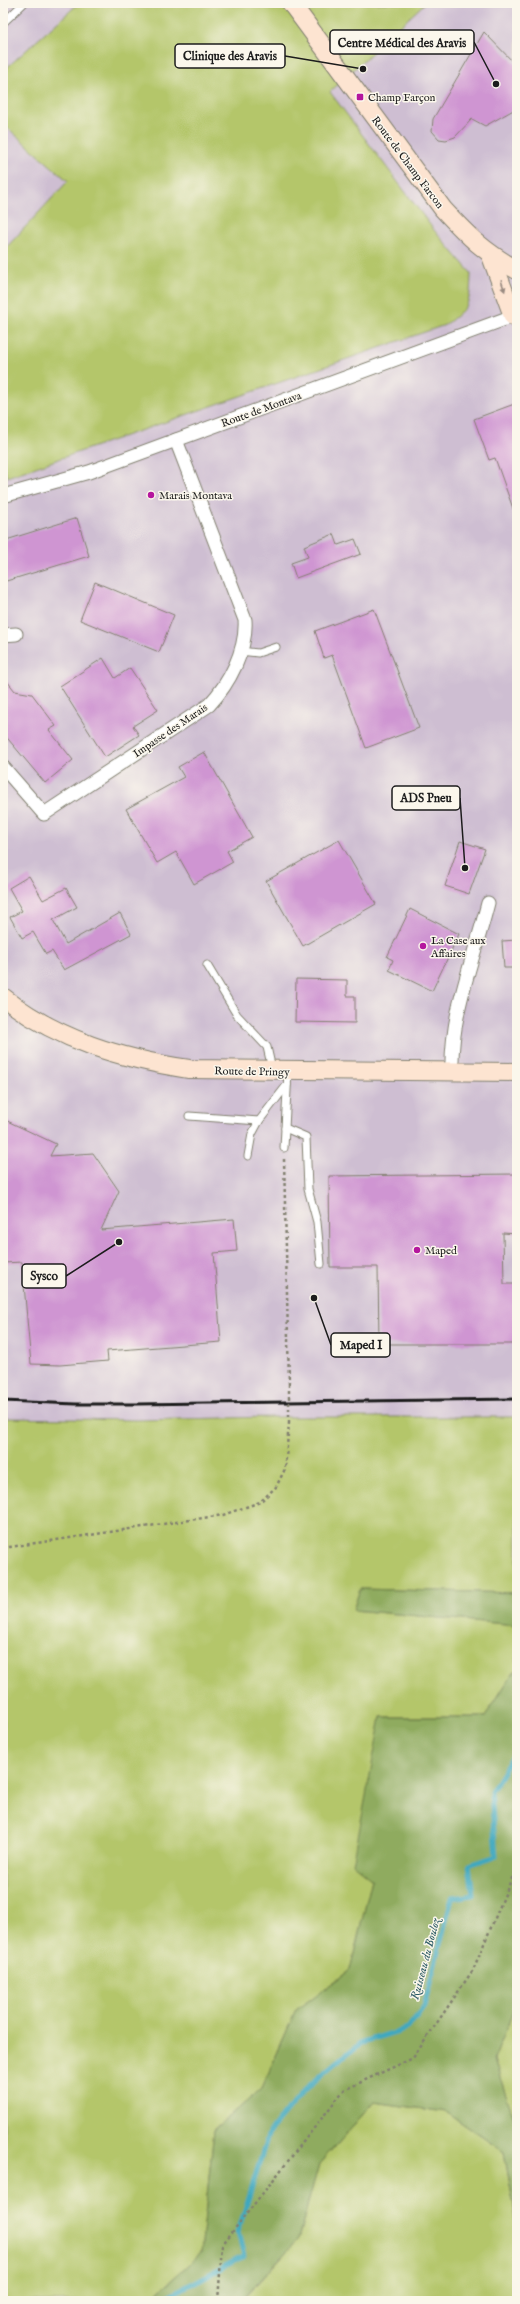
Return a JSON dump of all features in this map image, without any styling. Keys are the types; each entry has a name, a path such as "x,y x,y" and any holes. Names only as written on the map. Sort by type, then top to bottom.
{"street":[{"name":"Route de Champ Farcon","path":"291,3 443,209 491,256 517,270"},
{"name":"Route de Champ Farcon","path":"491,256 515,316"},
{"name":"Route de Montava","path":"3,496 89,472 515,316"},
{"name":"Impasse des Marais","path":"3,767 44,814 209,704 221,692 240,651 246,633 244,620 176,440"},
{"path":"3,635 16,634"},
{"path":"452,1072 451,1045 456,1018 488,903"},
{"name":"Route de Pringy","path":"3,997 39,1022 73,1039 114,1054 152,1064 190,1069 283,1076 517,1072"}],"lane":[{"path":"3,23 24,3"},
{"path":"240,651 258,653 276,647"},
{"path":"207,965 237,1015 267,1047 283,1076 285,1128 284,1148"},
{"path":"248,1156 252,1134 283,1076"},
{"path":"189,1116 259,1121"},
{"path":"285,1128 306,1137 308,1190 317,1222 321,1264"}],"path":[{"path":"3,1548 223,1515 260,1502 276,1487 285,1469 288,1423 284,1148"},
{"path":"218,2301 222,2246 344,2090 414,2058 473,1970 517,1866"}],"shaded area":[{"path":"3,3 79,3 3,71"},
{"path":"425,3 517,3 517,1417 272,1417 136,1420 3,1418 3,467 8,477 445,325 463,311 471,273 434,230 330,92"},
{"path":"3,124 68,181 3,251"}],"green space":[{"path":"79,3 425,3 330,92 434,230 471,273 469,298 464,308 445,325 7,477 3,467 3,251 68,181 3,124 3,71"},
{"path":"272,1417 517,1417 517,1593 360,1589 353,1610 517,1625 517,1670 514,1671 485,1717 381,1717 372,1879 350,1970 296,2010 262,2088 214,2130 201,2253 155,2295 152,2301 3,2301 3,1418 136,1420"},
{"path":"360,1589 517,1593 517,1625 353,1610"},
{"path":"517,1670 517,2001 494,2060 517,2127 517,2224 504,2152 446,2112 374,2102 319,2164 298,2239 244,2297 244,2301 152,2301 155,2295 201,2253 214,2130 262,2088 296,2010 350,1970 372,1879 353,1864 381,1717 485,1717 514,1671"},
{"path":"517,2001 517,2127 494,2060"},
{"path":"374,2102 446,2112 504,2152 517,2224 517,2301 244,2301 244,2298 298,2239 319,2164"}],"building":[{"path":"484,32 517,66 517,108 485,126 472,119 455,137 446,140 439,139 432,131 433,119"},
{"path":"517,403 517,514 515,514 495,458 489,460 474,419"},
{"path":"77,518 89,556 3,582 3,541"},
{"path":"334,534 338,545 355,539 361,554 296,578 291,563 308,557 304,546"},
{"path":"95,582 174,615 159,652 80,620"},
{"path":"374,609 419,728 366,748 332,655 324,658 315,631"},
{"path":"103,658 115,678 130,668 158,710 133,726 139,735 105,757 60,686"},
{"path":"3,676 15,691 32,694 56,726 49,730 73,760 45,783 3,733"},
{"path":"204,752 252,837 227,851 233,862 194,884 176,852 157,863 126,809 184,777 178,767"},
{"path":"339,840 376,904 303,946 266,881"},
{"path":"460,841 485,849 469,894 445,886"},
{"path":"29,876 43,900 66,888 77,907 53,920 66,944 120,913 131,934 64,970 52,951 46,954 33,932 22,938 10,917 22,911 9,888"},
{"name":"La Case aux Affaires","path":"410,909 459,934 432,991 389,970 393,960 387,957"},
{"path":"517,940 517,968 504,968 502,941"},
{"path":"296,979 347,980 347,996 355,996 355,1023 295,1022"},
{"path":"3,1119 56,1144 50,1156 93,1153 119,1191 101,1230 234,1219 237,1251 214,1253 221,1342 107,1351 108,1361 60,1365 31,1364 22,1262 3,1263"},
{"name":"Maped","path":"517,1174 517,1234 503,1233 504,1284 517,1284 517,1344 379,1344 378,1267 330,1267 329,1176"}],"waterway":[{"name":"Ruisseau du Bouloz","path":"165,2301 165,2298 244,2256 238,2232 269,2132 304,2090 360,2043 408,2028 424,2006 452,1898 473,1895 469,1865 496,1856 491,1792 512,1757 517,1754"}],"railway":[{"path":"3,1401 76,1404 137,1404 517,1399"}],"place":[{"name":"Clinique des Aravis","path":"363,69"},
{"name":"Centre Médical des Aravis","path":"496,84"},
{"name":"Champ Farçon","path":"360,97"},
{"name":"Marais Montava","path":"151,495"},
{"name":"ADS Pneu","path":"465,868"},
{"name":"La Case aux Affaires","path":"423,946"},
{"name":"Sysco","path":"119,1242"},
{"name":"Maped","path":"417,1250"},
{"name":"Maped I","path":"314,1298"}]}
